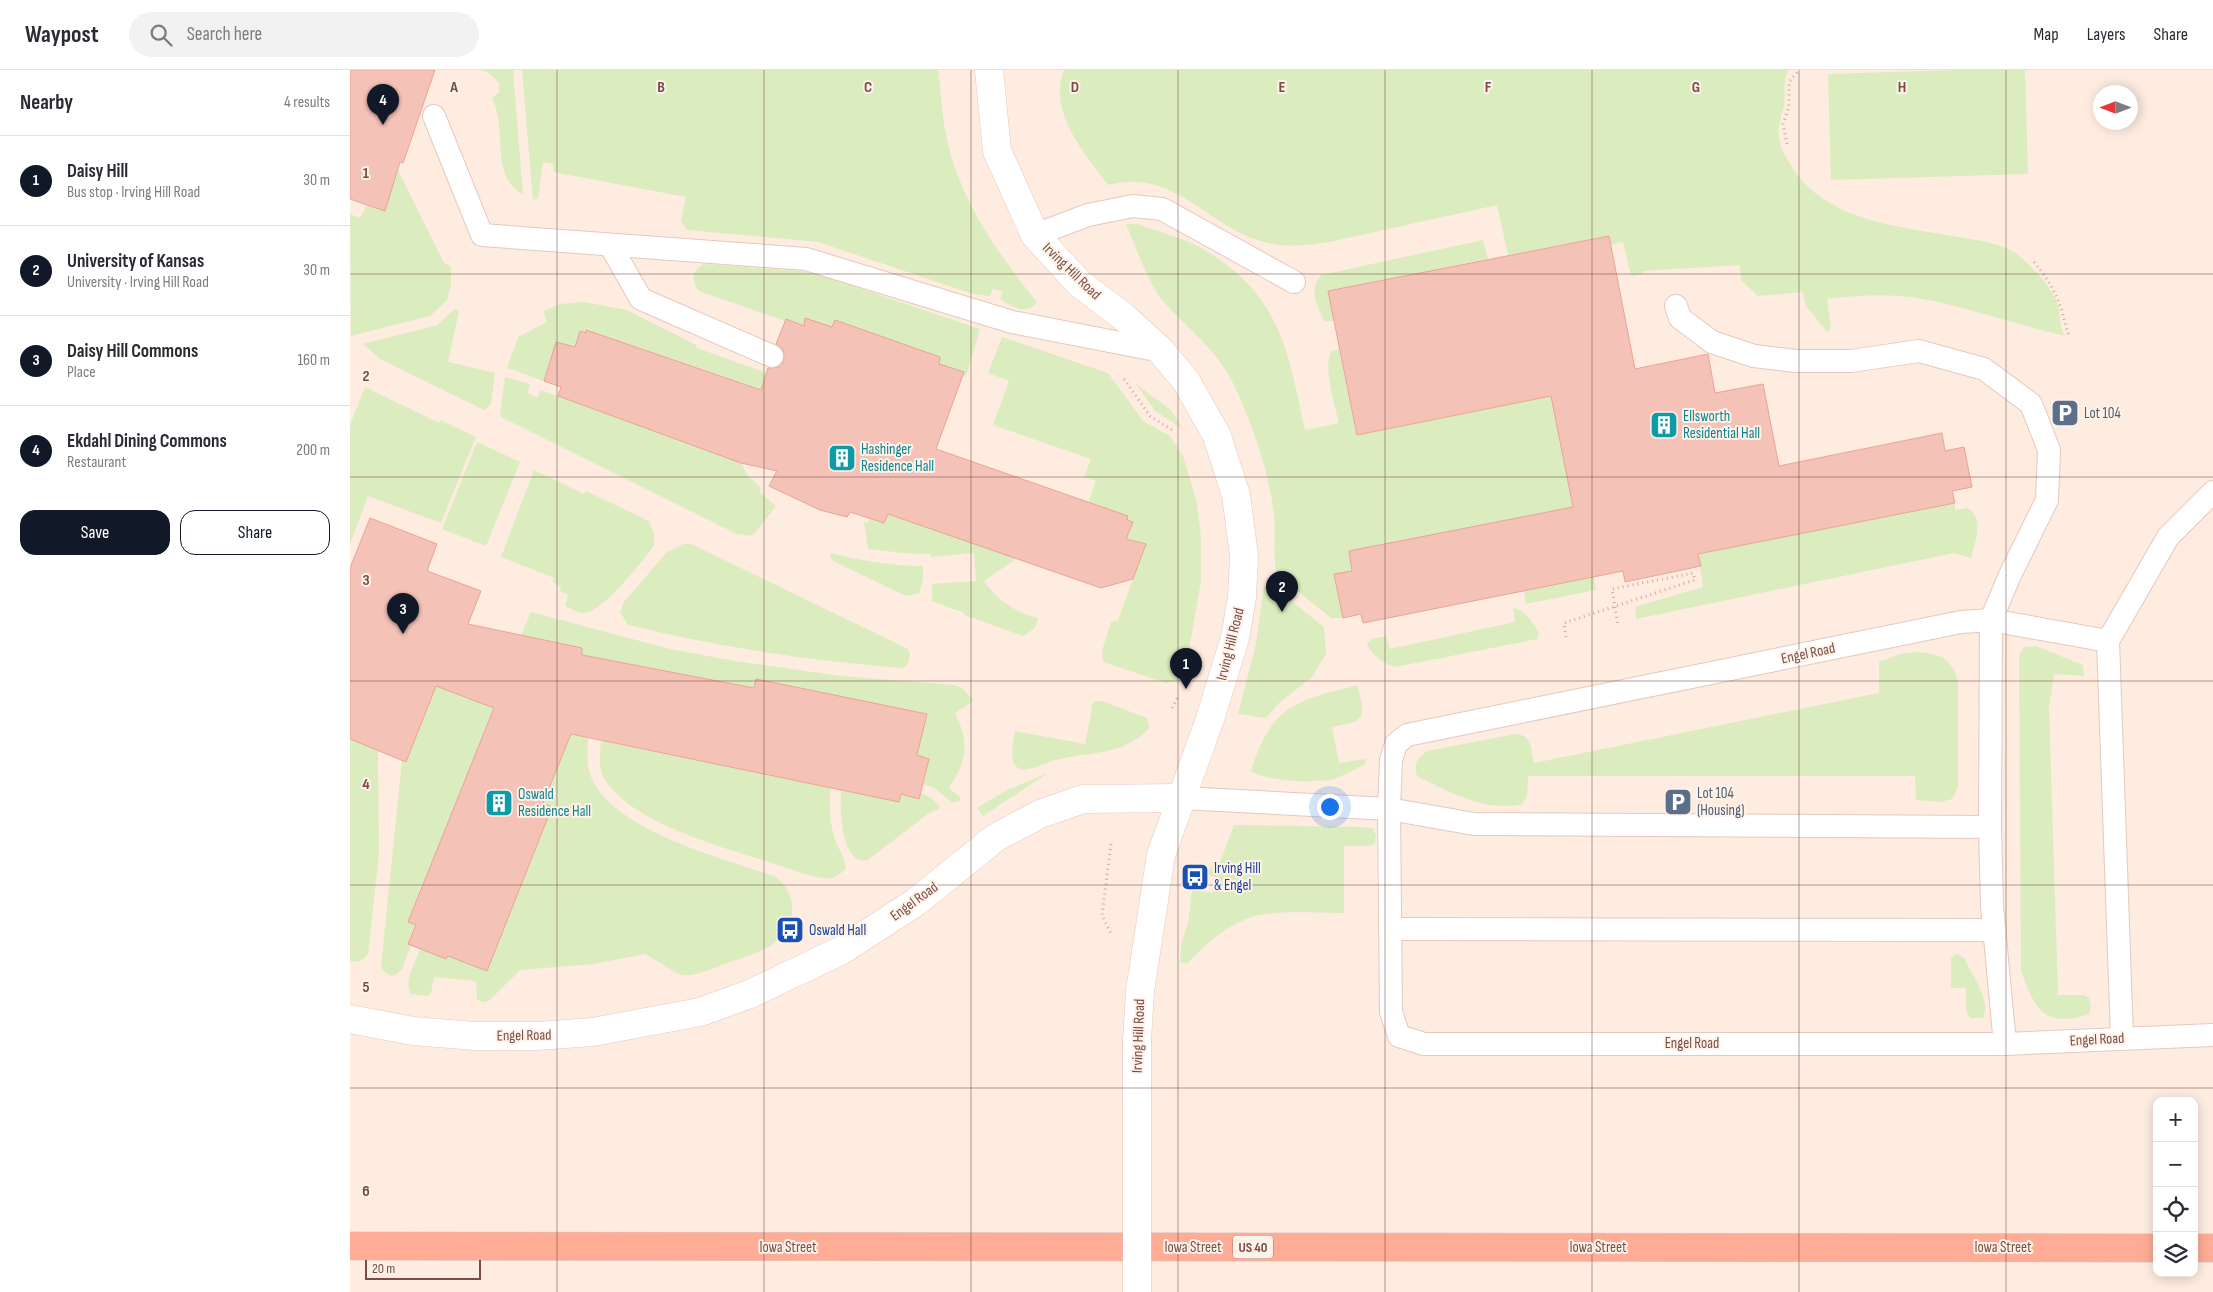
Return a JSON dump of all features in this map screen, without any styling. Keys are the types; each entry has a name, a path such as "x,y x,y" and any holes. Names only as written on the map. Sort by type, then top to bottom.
{"highway":[{"name":"Iowa Street","path":"350,1246 2153,1248"},
{"path":"2198,1248 2213,1248"}],"street":[{"name":"Irving Hill Road","path":"989,70 997,151 1035,235 1079,282 1125,318 1160,351 1186,381 1217,436 1236,495 1244,556 1242,597 1235,638 1210,719 1161,855 1142,971 1137,1040 1137,1292"},
{"name":"Engel Road","path":"350,1019 412,1031 475,1036 537,1036 593,1032 700,1012 750,994 842,950 916,902 995,838 1040,814 1083,799 1182,798"}],"lane":[{"path":"434,116 482,236 806,259 1012,322 1160,351"},
{"path":"1035,235 1088,215 1133,206 1162,209 1294,282"},
{"path":"610,245 641,299 772,356"},
{"path":"1676,306 1680,318 1712,342 1754,356 1794,362 1851,362 1919,351 1984,369 2031,404 2049,450 2047,500 2010,575 1991,620 1990,827 1995,930 2005,1044"},
{"path":"2122,1038 2108,641 2168,537 2213,492"},
{"name":"Engel Road","path":"2108,641 1991,620 1961,622 1407,735 1396,744 1391,760 1389,809 1391,1012 1399,1036 1424,1044 2005,1044 2213,1035"},
{"name":"Engel Road","path":"1182,798 1389,809"},
{"path":"1389,809 1474,824 1990,827"},
{"path":"1391,929 1995,930"}],"path":[{"path":"1787,144 1784,124 1789,107 1789,82 1799,70"},
{"path":"2034,262 2048,279 2058,297 2069,337"},
{"path":"1124,379 1150,416 1179,434"},
{"path":"1566,637 1564,623 1614,606 1695,580 1693,572 1612,589 1614,606 1618,626"},
{"path":"1172,708 1181,691"}],"green space":[{"path":"482,70 513,70 523,195 513,187 506,176 502,164 499,123 497,110 492,98 499,92 499,83 490,74"},
{"path":"522,70 938,70 943,117 949,149 967,197 978,219 1006,262 1037,302 1028,309 1019,309 1000,299 1003,292 993,288 990,296 973,294 818,242 687,230 681,221 686,197 553,172 554,164 543,162 538,198 533,200"},
{"path":"1064,70 1789,70 1785,79 1784,105 1779,126 1779,140 1787,160 1807,185 1824,200 1866,218 1889,225 1998,245 2010,250 2031,267 2051,291 2058,306 2065,336 1941,303 1911,297 1887,295 1827,299 1831,329 1827,332 1806,306 1803,292 1758,296 1741,280 1740,265 1643,271 1643,274 1631,276 1623,242 1610,245 1609,236 1508,255 1497,205 1326,242 1300,245 1274,244 1252,238 1231,228 1175,193 1155,185 1133,182 1108,185 1079,146 1064,116 1060,101 1060,85"},
{"path":"2025,70 2028,174 1831,180 1828,74"},
{"path":"398,170 444,263 451,267 451,285 447,300 430,316 351,336 350,214 360,218 367,205 385,210"},
{"path":"1126,224 1137,224 1200,247 1233,270 1252,288 1267,308 1278,329 1293,376 1305,430 1339,423 1330,386 1328,365 1332,351 1339,349 1357,435 1586,389 1555,417 1573,507 1349,551 1352,571 1335,574 1343,618 1331,618 1277,575 1274,514 1268,479 1258,446 1239,397 1218,358 1157,293"},
{"path":"1483,240 1488,259 1329,291 1334,321 1324,321 1314,292 1321,275"},
{"path":"704,264 800,271 820,275 980,329 966,377 963,376 964,372 939,364 940,357 835,321 832,327 805,319 804,326 699,291 693,279 697,269"},
{"path":"584,302 627,310 696,345 697,348 766,373 781,396 587,330 586,333 580,331 575,347 556,342 544,381 507,368 518,337 547,322 543,311 560,304"},
{"path":"455,309 459,311 448,362 495,373 491,404 484,410 380,359 363,344 437,325"},
{"path":"1002,337 1108,373 1143,421 1170,436 1183,456 1197,503 1201,538 1201,581 1188,656 1183,674 1177,681 1166,683 1103,662 1102,651 1111,622 1118,620 1146,544 1126,539 1133,522 1088,503 1096,481 1084,477 1091,459 993,425 1009,381 988,373"},
{"path":"505,377 529,384 527,393 538,398 540,390 741,463 748,476 761,488 759,492 776,506 755,533 748,536 740,533 739,535 505,419 500,415"},
{"path":"1136,384 1171,410 1183,429 1155,411"},
{"path":"365,387 439,423 440,420 476,437 441,523 368,496 350,544 350,425"},
{"path":"477,442 520,462 486,546 442,529"},
{"path":"534,470 584,494 586,491 649,521 654,534 654,546 622,585 592,610 581,613 565,606 568,595 560,591 561,586 553,583 554,578 501,557"},
{"path":"1955,503 1955,510 1968,508 1976,518 1977,531 1971,558 1954,553 1636,619 1635,607 1703,587 1698,554"},
{"path":"888,514 1017,558 984,581 1008,605 1038,618 1035,628 1023,636 964,615 964,613 932,601 932,584 976,581 974,553 932,557 930,554 868,549 864,521 868,523 870,519 884,523"},
{"path":"683,544 691,544 908,649 910,654 908,664 903,668 799,657 696,640 628,625 620,612 623,603 667,552"},
{"path":"829,553 875,562 923,566 923,580 919,593 906,596 839,564 832,560"},
{"path":"1594,577 1596,590 1526,604 1524,591"},
{"path":"1264,586 1272,586 1324,627 1326,654 1312,677 1279,703 1266,718 1238,714 1256,644"},
{"path":"1513,608 1522,611 1531,621 1539,633 1537,639 1395,667 1378,658 1367,644 1371,639 1386,636 1390,649 1515,622"},
{"path":"531,612 670,649 735,661 841,676 954,685 962,688 974,701 955,713 963,734 964,752 960,769 949,788 960,797 960,800 953,803 934,788 923,784 929,759 917,755 927,714 756,679 750,700 736,684 582,655 582,648 521,635"},
{"path":"2036,646 2083,665 2084,676 2054,674 2049,708 2058,995 2084,995 2089,998 2091,1006 2089,1014 2061,1019 2051,1017 2037,1005 2031,996 2021,971 2019,655 2024,647"},
{"path":"1916,652 1932,654 1943,658 1952,667 1958,681 1958,787 1952,799 1941,802 1916,800 1915,776 1528,776 1527,796 1522,804 1495,806 1454,794 1417,776 1415,768 1421,756 1427,751 1516,734 1522,735 1529,740 1534,763 1879,693 1879,662 1901,654"},
{"path":"1358,685 1362,707 1361,717 1354,722 1332,727 1339,763 1365,759 1365,764 1337,778 1318,781 1280,780 1251,771 1267,733 1288,710 1318,696"},
{"path":"436,686 494,708 408,922 416,925 408,944 411,945 402,969 396,975 391,975 387,974 381,967 402,760 406,762"},
{"path":"1095,701 1102,701 1147,718 1149,728 1134,740 1115,749 1052,761 1030,769 1021,769 1015,765 1012,751 1015,731 1085,744 1091,707"},
{"path":"571,735 588,738 587,755 591,778 608,801 627,816 650,830 675,841 774,876 783,884 789,892 792,902 790,921 786,930 779,939 760,951 693,975 682,975 645,954 593,964 520,970 490,1000 485,1002 477,1000 476,981 434,977 431,993 428,996 411,994 408,983 409,977 420,949 445,959 448,956 487,971 552,808 543,803"},
{"path":"350,739 378,751 379,853 368,954 355,962 350,961"},
{"path":"601,741 831,788 831,824 835,840 845,862 845,870 832,878 810,875 705,841 656,821 617,794 604,778 600,765"},
{"path":"1048,773 983,816 977,808 1007,790"},
{"path":"841,790 899,802 901,794 919,799 921,793 930,797 940,806 868,860 859,859 852,854 844,834"},
{"path":"1234,825 1361,827 1373,828 1376,836 1375,843 1369,846 1344,846 1344,913 1286,912 1254,916 1235,924 1218,935 1188,963 1180,963 1181,944 1188,923 1192,890 1212,893 1216,877 1207,875 1205,883 1193,881 1220,862"},
{"path":"1958,954 1964,958 1983,997 1985,1012 1983,1018 1970,1018 1966,1011 1966,988 1951,988 1951,958"}],"building":[{"path":"350,70 435,70 403,163 400,162 385,211 350,199"},
{"name":"Ellsworth Residential Hall","path":"1609,236 1635,369 1708,354 1715,393 1763,384 1779,466 1942,433 1945,451 1964,447 1972,487 1952,491 1955,503 1698,554 1701,566 1625,582 1623,571 1363,623 1361,614 1343,618 1334,574 1352,571 1349,551 1573,507 1551,396 1357,435 1328,291"},
{"name":"Hashinger Residence Hall","path":"805,318 832,327 835,320 940,357 939,364 964,372 936,449 1128,516 1127,520 1133,522 1126,539 1146,544 1133,579 1101,588 888,514 884,523 850,512 847,517 820,510 769,486 777,471 741,463 558,396 561,387 544,381 556,342 575,347 580,331 586,333 586,330 761,390 768,368 779,367 784,361 783,349 776,344 786,319 804,326"},
{"name":"Oswald Residence Hall","path":"370,518 437,544 427,571 481,591 468,624 582,648 582,655 754,688 756,679 927,714 917,755 929,759 919,799 901,794 899,802 571,734 543,803 552,807 487,971 448,956 446,959 408,944 416,925 408,922 494,708 436,686 406,762 350,739 350,568"}],"place":[{"name":"Ekdahl Dining Commons","path":"383,125"},
{"name":"Lot 104","path":"2065,413"},
{"name":"Ellsworth Residential Hall","path":"1664,425"},
{"name":"Hashinger Residence Hall","path":"842,458"},
{"name":"University of Kansas","path":"1282,612"},
{"name":"Daisy Hill Commons","path":"403,634"},
{"name":"Daisy Hill","path":"1186,689"},
{"name":"Lot 104 (Housing)","path":"1678,802"},
{"name":"Oswald Residence Hall","path":"499,803"},
{"name":"Irving Hill & Engel","path":"1195,877"},
{"name":"Oswald Hall","path":"790,930"}]}
